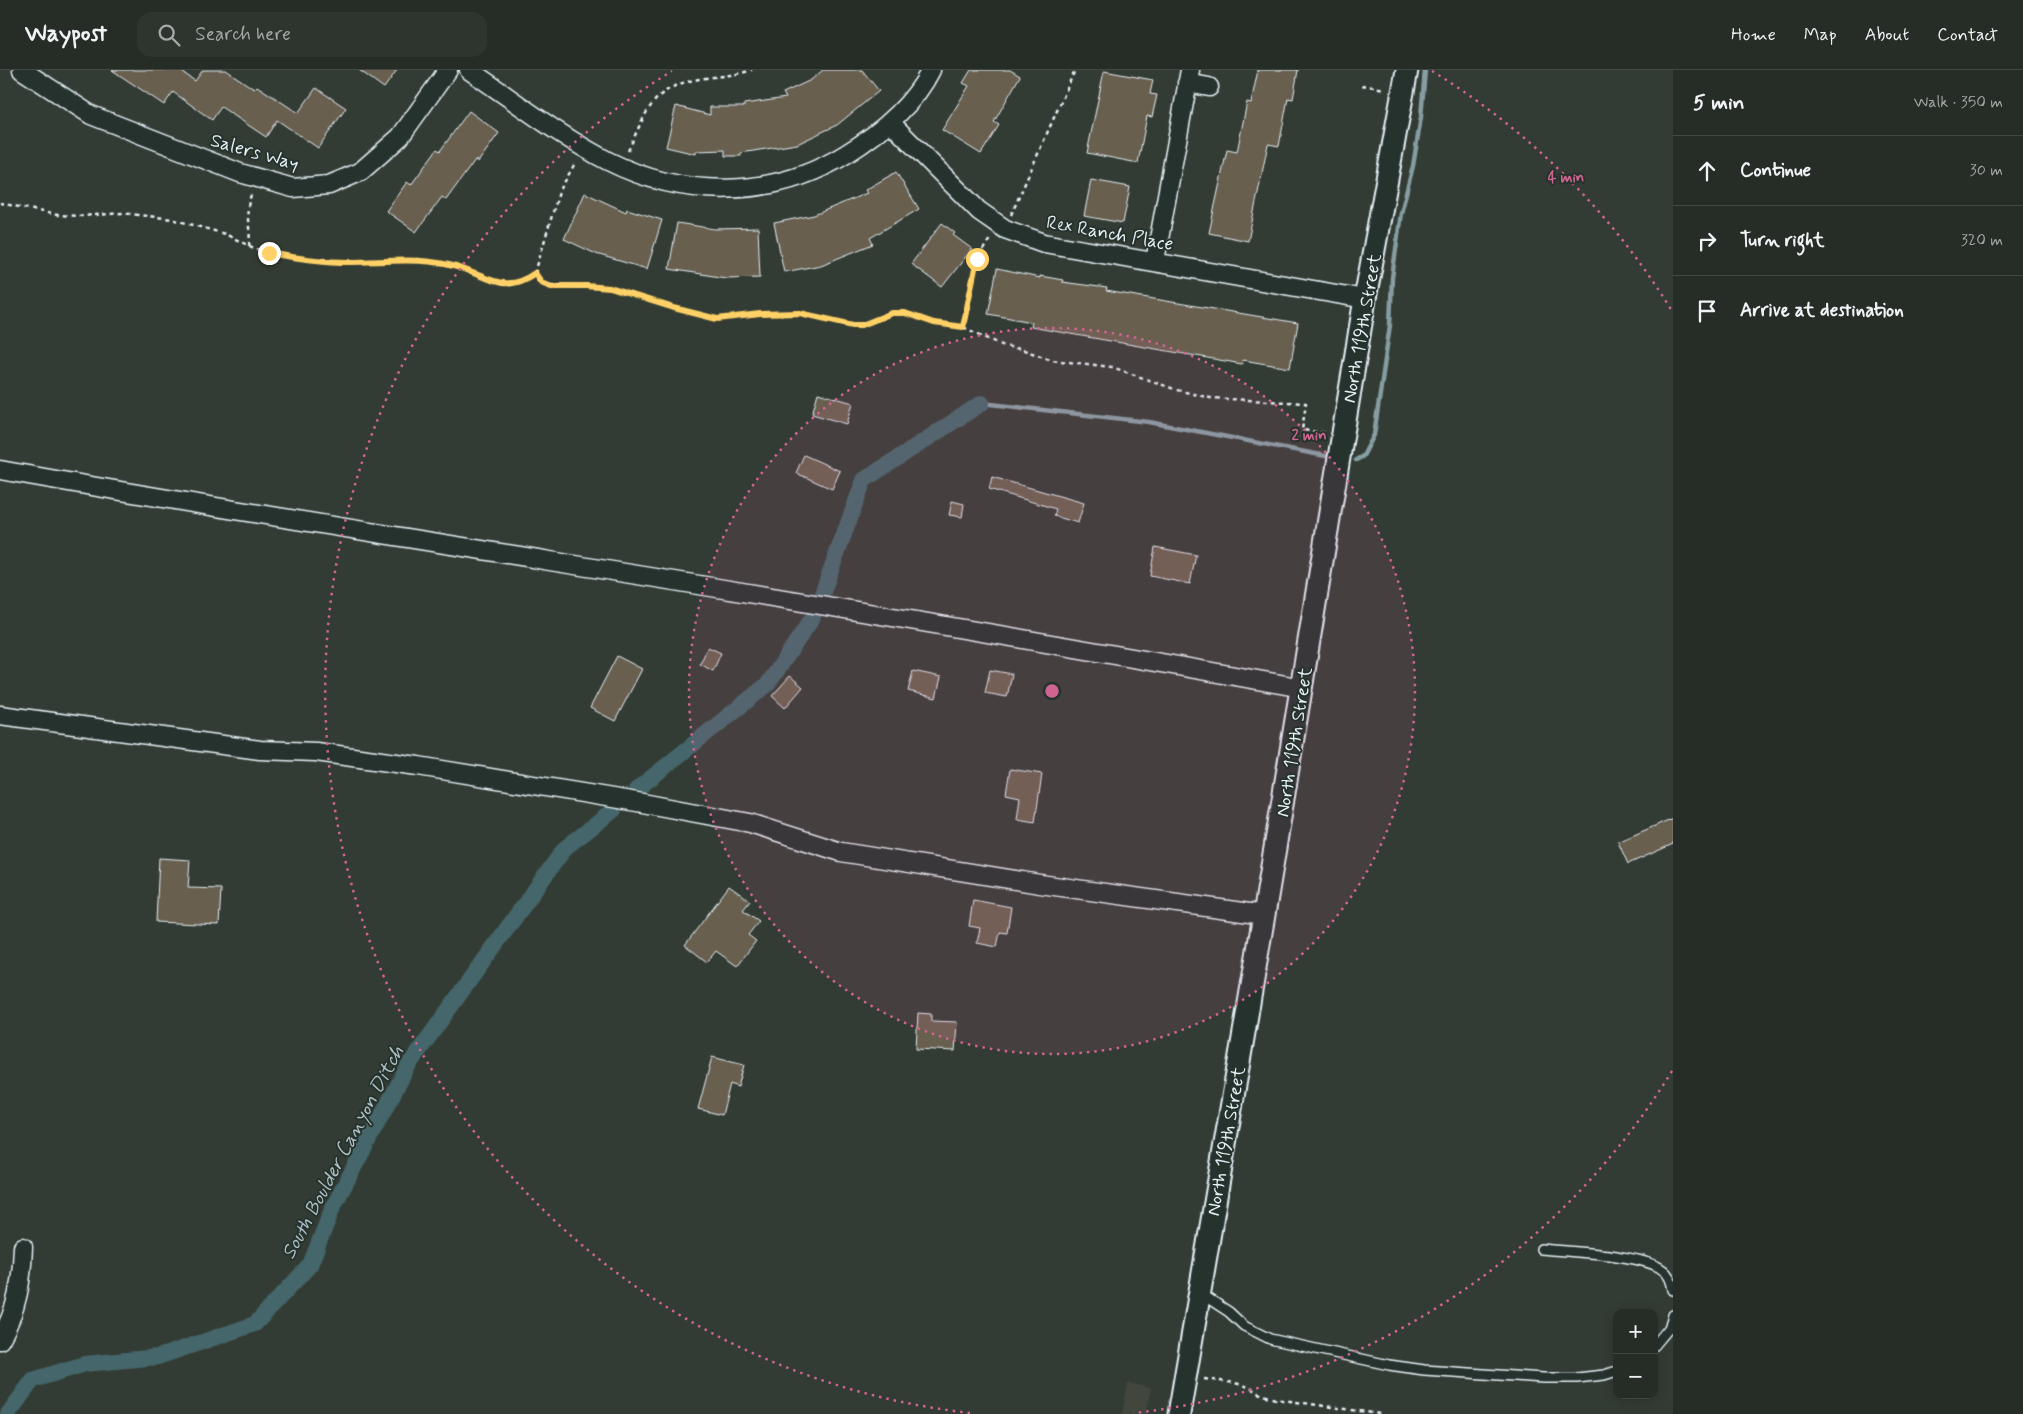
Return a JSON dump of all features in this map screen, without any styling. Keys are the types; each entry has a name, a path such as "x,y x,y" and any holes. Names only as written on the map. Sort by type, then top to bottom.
{"street":[{"name":"Salers Way","path":"22,70 91,115 240,173 293,188 328,184 360,172 400,137 448,70"},
{"path":"469,70 568,138 609,161 648,178 683,186 719,190 755,188 790,180 827,166 871,139 890,122 926,80 931,70"},
{"name":"North 119th Street","path":"1179,1414 1302,688 1365,299 1408,70"},
{"path":"1155,261 1189,77 1209,87"},
{"name":"Rex Ranch Place","path":"890,122 980,211 1005,229 1044,243 1365,299"},
{"path":"0,470 183,502 794,600 1302,688"},
{"path":"0,715 260,750 316,752 418,766 637,802 750,823 841,852 1040,884 1264,915"},
{"path":"0,1340 8,1328 17,1301 22,1271 22,1247"}],"lane":[{"path":"1541,1249 1632,1259 1652,1264 1669,1276 1673,1290"},
{"path":"1199,1293 1229,1312 1244,1326 1270,1339 1389,1365 1424,1370 1543,1378 1577,1378 1613,1372"},
{"path":"1658,1341 1669,1328 1673,1315"}],"path":[{"path":"628,151 647,110 658,96 672,86 688,80 742,74 752,70"},
{"path":"1014,211 1075,70"},
{"path":"1362,85 1391,89"},
{"path":"0,204 57,215 82,216 123,213 172,218 218,231 249,246 276,254 329,262 419,260 459,268 496,283 509,285 535,273 558,192 574,165"},
{"path":"249,246 250,229 246,213 251,196"},
{"path":"963,327 977,259 989,240"},
{"path":"535,273 541,282 551,286 610,288 717,319 800,313 853,325 862,325 892,313 905,313 934,323 963,327 1004,346 1052,360 1112,367 1177,390 1210,398 1306,403 1302,430 1342,436"},
{"path":"1185,1376 1235,1383 1250,1387 1258,1393 1276,1399 1380,1414"}],"shaded area":[{"path":"1128,1383 1151,1388 1146,1414 1122,1414"}],"building":[{"path":"112,70 179,70 195,81 203,70 226,70 254,89 257,86 298,113 316,88 346,108 318,148 277,120 266,137 221,107 212,120 173,92 164,105"},
{"path":"359,70 397,70 384,88"},
{"path":"823,70 862,70 879,91 837,125 797,144 741,153 741,156 725,156 725,150 696,151 696,154 666,147 676,106 710,115 710,107 744,107 744,104 786,98 783,93 811,80"},
{"path":"971,70 1010,70 1020,76 994,122 999,125 981,154 942,130 969,86 963,83"},
{"path":"1258,70 1298,70 1293,99 1288,98 1279,146 1268,144 1248,241 1209,233 1227,150 1237,152 1247,102 1251,103"},
{"path":"1104,71 1153,80 1150,94 1157,95 1152,117 1147,116 1138,163 1087,153"},
{"path":"469,111 499,133 478,162 475,160 446,200 442,197 416,232 386,211 407,182 411,185 437,149 440,151"},
{"path":"896,172 919,209 870,238 873,244 821,265 784,272 774,223 814,215 867,193 865,190"},
{"path":"1091,180 1130,187 1123,223 1084,216"},
{"path":"585,193 626,212 627,209 662,220 647,269 596,254 564,239"},
{"path":"677,223 715,229 758,228 760,277 726,278 669,269"},
{"path":"942,223 955,233 953,235 972,249 942,287 911,264"},
{"path":"997,269 1040,278 1040,276 1063,280 1062,282 1107,288 1106,291 1298,323 1290,368 1243,360 1242,364 1031,327 1032,322 988,314"},
{"path":"818,393 853,403 847,424 812,414"},
{"path":"804,455 840,471 832,489 796,473"},
{"path":"992,477 1084,503 1078,523 1054,516 1056,509 989,489"},
{"path":"952,501 964,504 962,517 949,515"},
{"path":"1155,547 1196,555 1190,584 1150,576"},
{"path":"708,647 721,653 713,671 700,664"},
{"path":"617,656 642,669 615,721 590,708"},
{"path":"990,670 1012,674 1007,697 985,693"},
{"path":"913,671 941,677 936,698 908,691"},
{"path":"790,676 803,687 785,708 772,696"},
{"path":"1010,769 1042,774 1035,822 1017,819 1020,797 1006,794"},
{"path":"1673,818 1673,844 1628,864 1618,842"},
{"path":"159,858 190,860 188,888 221,889 219,925 156,922"},
{"path":"729,886 750,901 743,910 759,921 748,935 756,941 737,966 716,951 707,962 685,945"},
{"path":"973,900 1011,907 1007,933 1000,932 997,947 977,943 980,928 969,926"},
{"path":"918,1013 931,1014 931,1021 957,1022 955,1051 916,1049"},
{"path":"712,1057 744,1065 738,1087 730,1084 722,1115 698,1109"}],"waterway":[{"path":"1356,460 1363,456 1374,435 1390,325 1392,278 1401,213 1413,166 1421,117 1425,70"},
{"path":"982,403 1149,422 1326,456"},
{"name":"South Boulder Canyon Ditch","path":"822,594 864,480 982,403"},
{"name":"South Boulder Canyon Ditch","path":"636,790 768,684 813,617"},
{"name":"South Boulder Canyon Ditch","path":"8,1414 33,1380 85,1364 158,1357 255,1324 310,1265 333,1207 408,1066 565,848 614,810"}],"route":[{"path":"269,253 329,262 419,260 459,268 496,283 509,285 535,273 541,282 546,285 610,288 717,319 760,314 800,313 836,322 862,325 892,313 905,313 934,323 963,327 977,259"}]}
